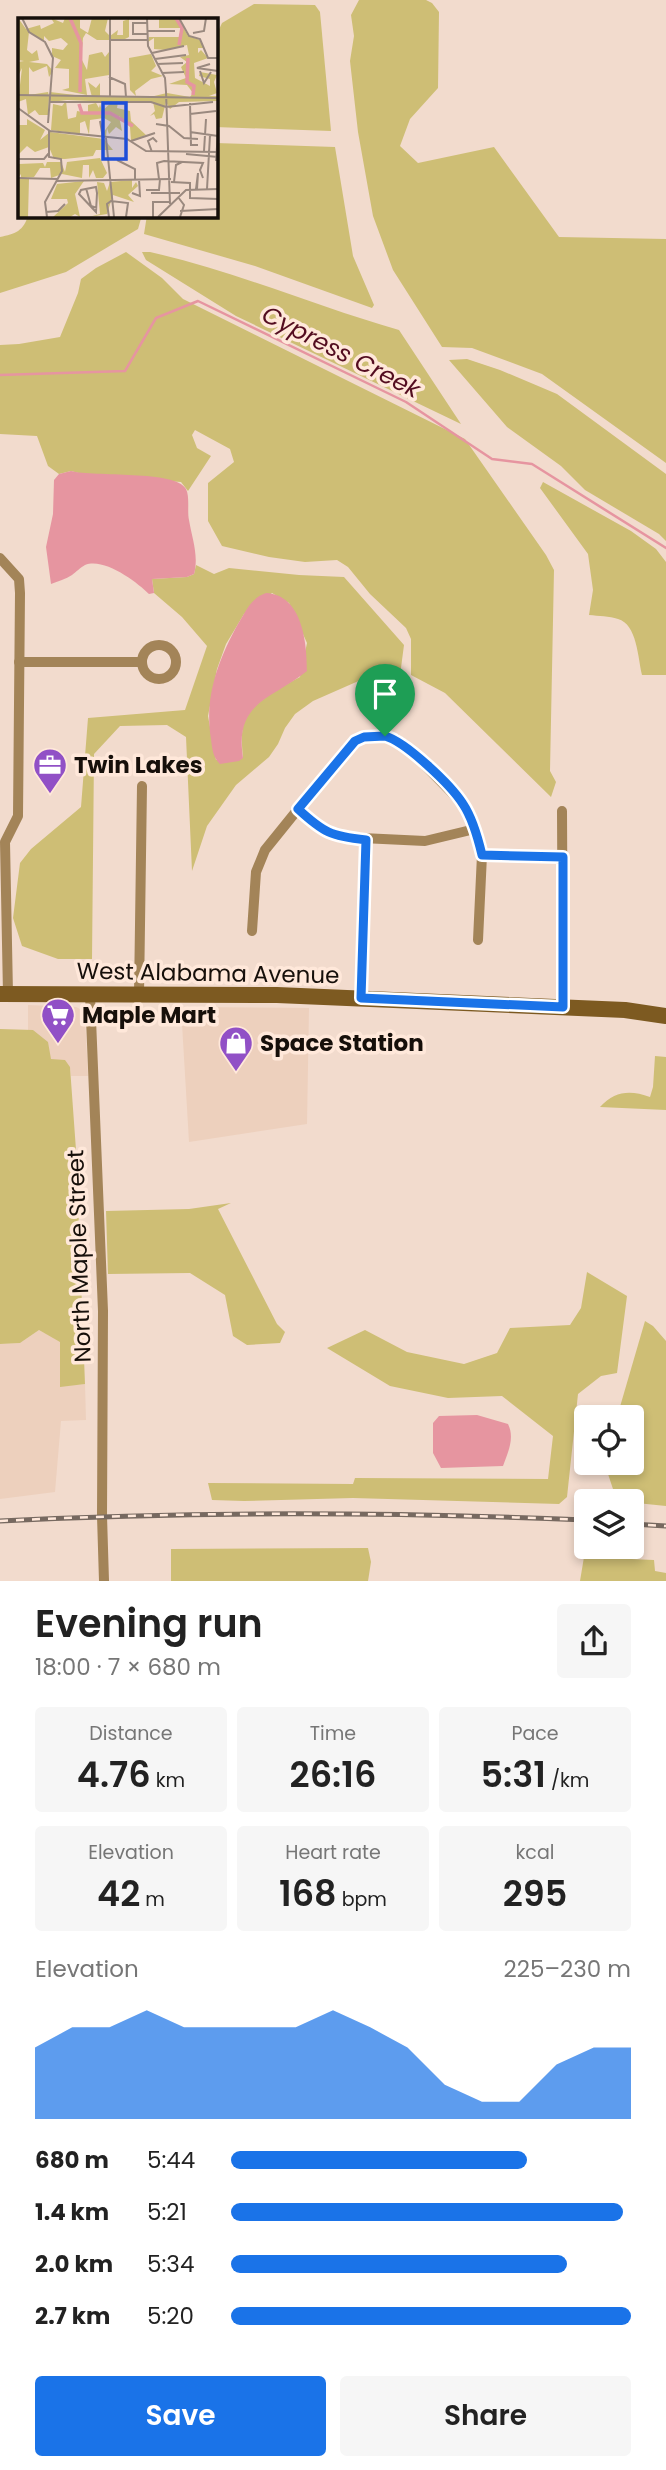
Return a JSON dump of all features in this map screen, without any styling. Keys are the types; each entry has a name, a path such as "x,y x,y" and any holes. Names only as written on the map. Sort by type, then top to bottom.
{"main road":[{"name":"West Alabama Avenue","path":"4,994 361,998 625,1010 666,1016"}],"street":[{"path":"0,558 19,579 18,816 3,842 4,994"},
{"path":"19,662 142,663"},
{"path":"252,931 254,883 260,861 273,839 355,741 364,737 385,736 405,745 455,794 463,803 475,829 482,855 478,940"},
{"path":"139,994 142,786"},
{"path":"298,809 332,835 366,840 425,841 475,829"},
{"path":"562,811 563,1007"},
{"path":"361,998 366,840"},
{"path":"482,855 563,857"},
{"name":"North Maple Street","path":"90,995 103,1311 104,1581"}],"shaded area":[{"path":"359,0 426,0 439,12 438,88 410,119 400,146 418,163 494,147 559,237 666,239 666,463 542,374 472,348 442,347 393,270 373,216 358,132 350,61 354,36 351,15"},
{"path":"254,4 315,5 320,12 331,131 217,127 217,34 222,23"},
{"path":"217,143 335,147 353,256 374,305 372,308 255,266 144,234 147,217 217,217"},
{"path":"27,217 141,217 138,229 66,272 0,293 0,237 18,231"},
{"path":"126,252 162,278 183,299 465,439 554,570 550,771 556,782 551,797 445,693 411,675 411,639 406,628 370,594 348,567 337,560 305,562 222,546 208,521 208,483 234,462 230,449 195,430 192,435 197,448 211,456 188,491 181,482 86,475 71,471 59,474 48,466 37,436 0,434 0,345 60,337 81,279"},
{"path":"142,252 213,269 399,330 461,424 236,316 146,260"},
{"path":"467,359 557,394 666,474 666,541 659,534 585,490 561,466 507,427 449,360"},
{"path":"71,471 151,477 179,483 186,489 188,496 188,516 195,554 194,574 187,577 152,579 154,593 149,594 120,572 93,563 51,584 46,547 53,514 54,480 59,474"},
{"path":"543,482 631,531 656,549 666,562 666,675 642,675 636,642 624,622 611,617 589,615 593,590 588,554 540,488"},
{"path":"196,565 214,574 229,568 344,577 404,645 399,683 369,674 313,701 295,714 269,757 236,785 207,826 192,871 186,737 167,725 120,726 94,754 92,959 58,959 22,946 13,918 20,863 31,849 81,807 88,718 185,710 207,646 182,617 154,593 152,579 187,577 194,574","holes":["272,593 289,603 307,643 300,677 270,694 250,712 243,727 243,758 216,760 208,716 217,669 226,644 244,614"]},
{"path":"266,593 288,602 295,611 304,635 307,671 269,696 250,713 244,724 243,758 220,764 213,753 209,724 214,680 224,651 244,614 253,602"},
{"path":"28,1005 76,1007 82,1010 85,1017 88,1076 71,1076 70,1067 51,1059 33,1030 28,1030"},
{"path":"181,1007 309,1008 307,1124 189,1142"},
{"path":"0,1029 33,1030 48,1042 51,1059 65,1060 70,1067 85,1384 60,1387 60,1342 39,1330 20,1343 0,1344"},
{"path":"655,1056 666,1057 666,1110 600,1107 623,1093 650,1097"},
{"path":"231,1203 218,1209 277,1324 285,1332 280,1343 247,1345 233,1336 225,1295 190,1273 108,1274 106,1211 189,1209"},
{"path":"587,1272 627,1296 617,1373 601,1376 578,1394 577,1405 574,1405 567,1497 559,1504 353,1498 212,1500 208,1483 353,1484 355,1478 548,1479 553,1436 502,1396 448,1398 390,1386 327,1348 365,1330 407,1352 464,1364 497,1353 510,1328 570,1325 581,1308"},
{"path":"645,1321 666,1341 666,1506 644,1504 644,1489 613,1489 608,1475 644,1475 644,1405 620,1405"},
{"path":"39,1330 60,1341 60,1386 85,1384 86,1420 61,1421 55,1492 0,1499 0,1344 20,1343"},
{"path":"477,1415 508,1424 511,1440 503,1466 441,1468 433,1453 433,1423 439,1416"},
{"path":"368,1548 371,1562 368,1581 171,1581 171,1549"},
{"path":"584,1559 654,1560 655,1571 666,1573 666,1581 580,1581"}],"waterway":[{"name":"Cypress Creek","path":"0,375 125,371 156,318 198,301 406,402 492,459 532,464 666,548"}],"railway":[{"path":"0,1521 147,1515 293,1514 574,1520"},
{"path":"644,1525 666,1526"}],"place":[{"name":"Twin Lakes","path":"50,795"},
{"name":"Maple Mart","path":"58,1045"},
{"name":"Space Station","path":"236,1073"}],"route":[{"path":"385,736 405,745 463,803 475,829 482,855 563,857 563,1007 361,998 366,840 332,835 298,809 355,741 364,737 385,736"}]}
